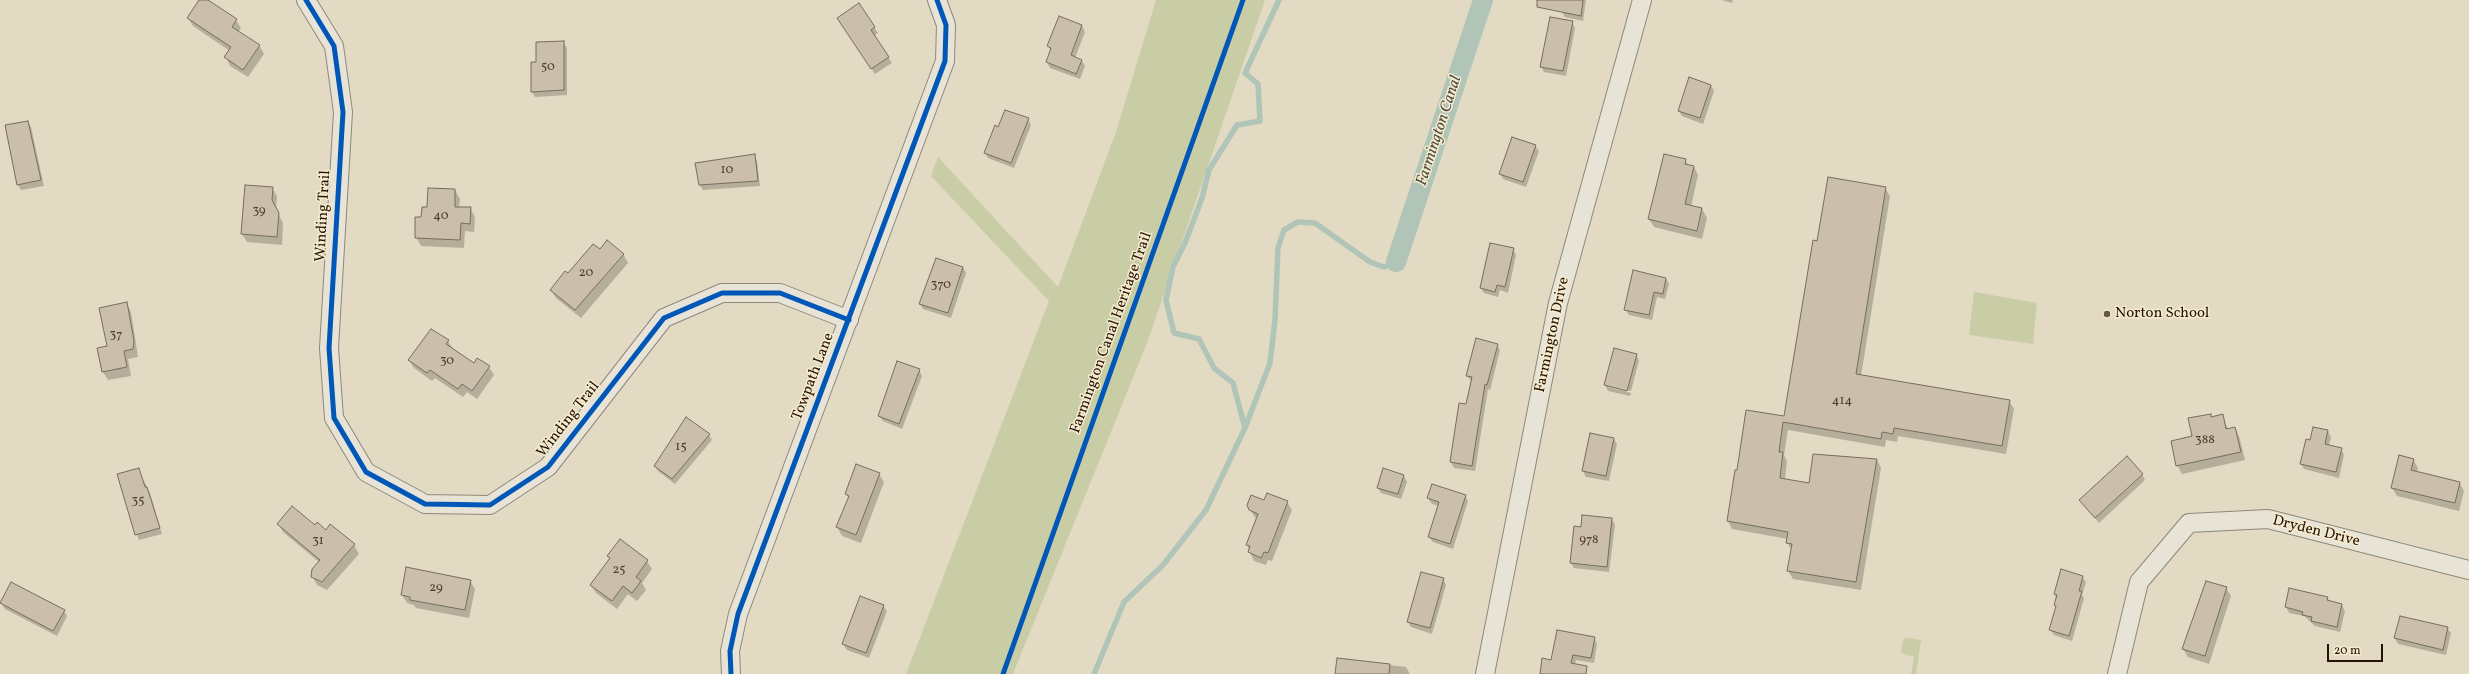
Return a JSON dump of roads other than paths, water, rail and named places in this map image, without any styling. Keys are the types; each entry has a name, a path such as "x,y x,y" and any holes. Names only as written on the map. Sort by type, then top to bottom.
{"street":[{"name":"Winding Trail","path":"306,0 334,46 343,112 329,348 334,418 366,472 425,504 490,505 548,467 664,318 722,293 780,293 849,320"},
{"name":"Towpath Lane","path":"731,674 730,651 738,614 945,61 946,25 937,0"},
{"name":"Farmington Drive","path":"1485,674 1558,303 1642,0"},
{"name":"Dryden Drive","path":"2117,674 2139,582 2189,523 2268,519 2469,570"}],"waterway":[{"path":"1245,428 1233,383 1214,368 1199,339 1174,333 1166,300 1173,267 1185,243 1202,198 1209,170 1237,125 1260,121 1258,84 1245,73 1279,0"},
{"name":"Farmington Canal","path":"1396,262 1483,0"},
{"path":"1094,674 1124,602 1163,565 1206,510 1245,428 1270,363 1275,320 1278,248 1284,230 1298,222 1315,223 1370,262 1384,267 1396,262"}],"place":[{"name":"Norton School","path":"2107,314"}]}
